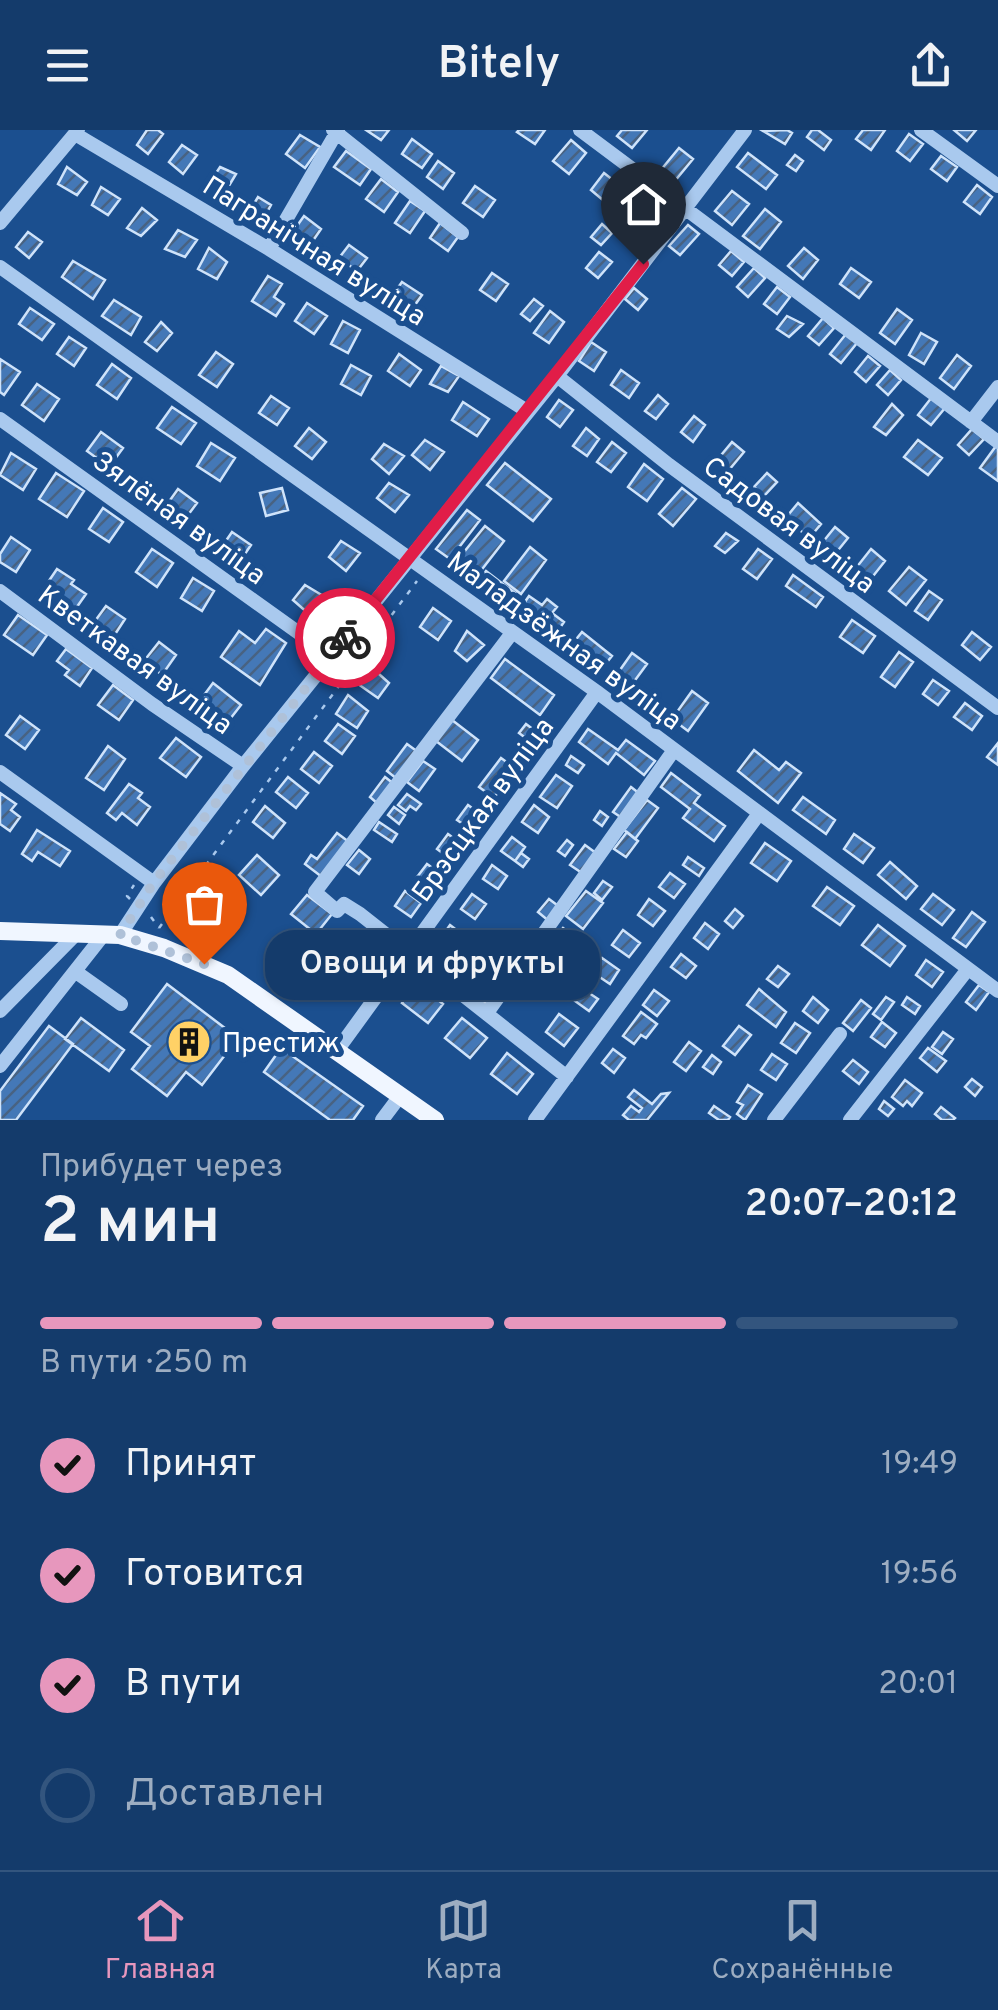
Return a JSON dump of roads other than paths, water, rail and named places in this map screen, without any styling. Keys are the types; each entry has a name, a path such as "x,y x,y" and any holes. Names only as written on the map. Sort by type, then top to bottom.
{"main road":[{"path":"0,930 113,934 164,948 228,974 436,1120"}],"street":[{"path":"580,130 998,442"},
{"path":"0,1066 76,972 113,934 746,130"},
{"path":"920,130 998,186"},
{"path":"269,249 336,131 462,233"},
{"path":"0,223 77,132"},
{"name":"Пагранічная вуліца","path":"77,132 528,411"},
{"name":"Маладзёжная вуліца","path":"0,267 597,692 998,991"},
{"name":"Садовая вуліца","path":"556,376 669,465 998,708"},
{"path":"972,422 998,387"},
{"name":"Зялёная вуліца","path":"0,419 331,656"},
{"name":"Кветкавая вуліца","path":"0,591 243,766"},
{"path":"512,633 315,892 337,912 344,904 410,952 567,1076"},
{"name":"Брэсцкая вуліца","path":"336,1052 597,692"},
{"path":"487,1013 674,750"},
{"path":"0,772 154,882"},
{"path":"535,1120 758,815"},
{"path":"0,1011 78,931"},
{"path":"850,1120 968,969"},
{"path":"76,972 122,1004"},
{"path":"774,1120 840,1034"},
{"path":"382,1120 400,1096"}],"place":[{"name":"Овощи и фрукты","path":"204,964"},
{"name":"Престиж","path":"189,1042"}]}
